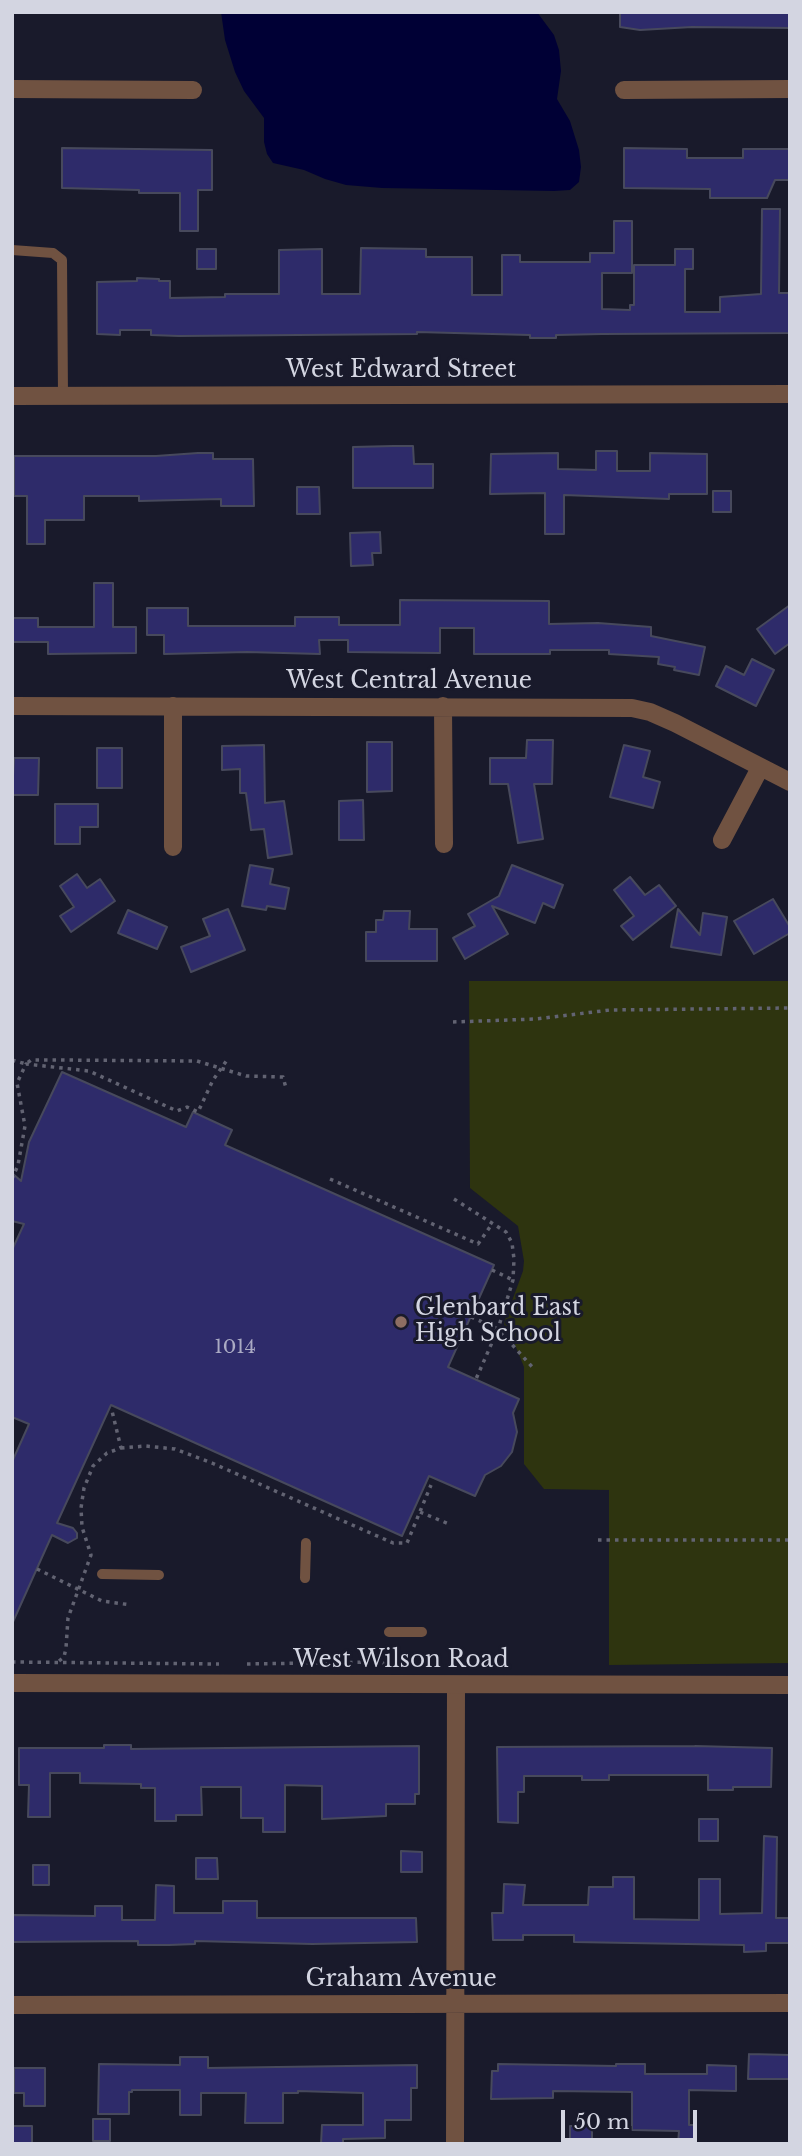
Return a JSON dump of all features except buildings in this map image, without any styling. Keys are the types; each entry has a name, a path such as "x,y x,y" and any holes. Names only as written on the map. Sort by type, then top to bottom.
{"street":[{"path":"12,89 193,90"},
{"path":"624,90 790,89"},
{"name":"West Edward Street","path":"12,396 790,394"},
{"name":"West Central Avenue","path":"12,706 632,708 650,712 675,723 790,782"},
{"path":"173,706 173,847"},
{"path":"443,706 444,844"},
{"path":"722,841 760,768"},
{"name":"West Wilson Road","path":"12,1683 790,1685"},
{"path":"455,2144 456,1686"},
{"name":"Graham Avenue","path":"12,2005 790,2003"}],"lane":[{"path":"12,250 53,253 62,260 64,396"},
{"path":"305,1578 306,1544"},
{"path":"102,1574 159,1575"},
{"path":"389,1632 422,1632"}],"path":[{"path":"453,1022 536,1019 610,1010 790,1008"},
{"path":"12,1060 89,1071 177,1111 187,1107 198,1112 213,1080 228,1060"},
{"path":"12,1179 18,1166 25,1126 17,1083 26,1064 31,1060 197,1061 246,1076 284,1077 286,1088"},
{"path":"330,1179 478,1244 492,1224"},
{"path":"454,1199 506,1232 512,1244 513,1280 498,1329 476,1379"},
{"path":"492,1270 513,1280"},
{"path":"471,1317 498,1329 536,1370"},
{"path":"112,1411 121,1448"},
{"path":"57,1662 64,1657 68,1618 91,1555 82,1527 80,1508 84,1488 93,1466 107,1453 121,1448 145,1446 175,1449 225,1468 393,1544 407,1543 431,1485"},
{"path":"420,1512 449,1524"},
{"path":"598,1540 790,1540"},
{"path":"37,1569 102,1601 131,1605"}],"green space":[{"path":"469,981 790,981 790,1663 609,1665 609,1490 544,1489 524,1464 524,1367 510,1332 504,1326 524,1261 518,1226 470,1188"}],"shaded area":[{"path":"221,12 537,12 554,35 559,50 561,71 557,99 570,121 579,150 579,182 570,190 554,191 382,188 346,185 304,170 273,163 264,142 264,118 244,91 235,72 225,40"}],"place":[{"name":"Glenbard East High School","path":"401,1322"}]}
